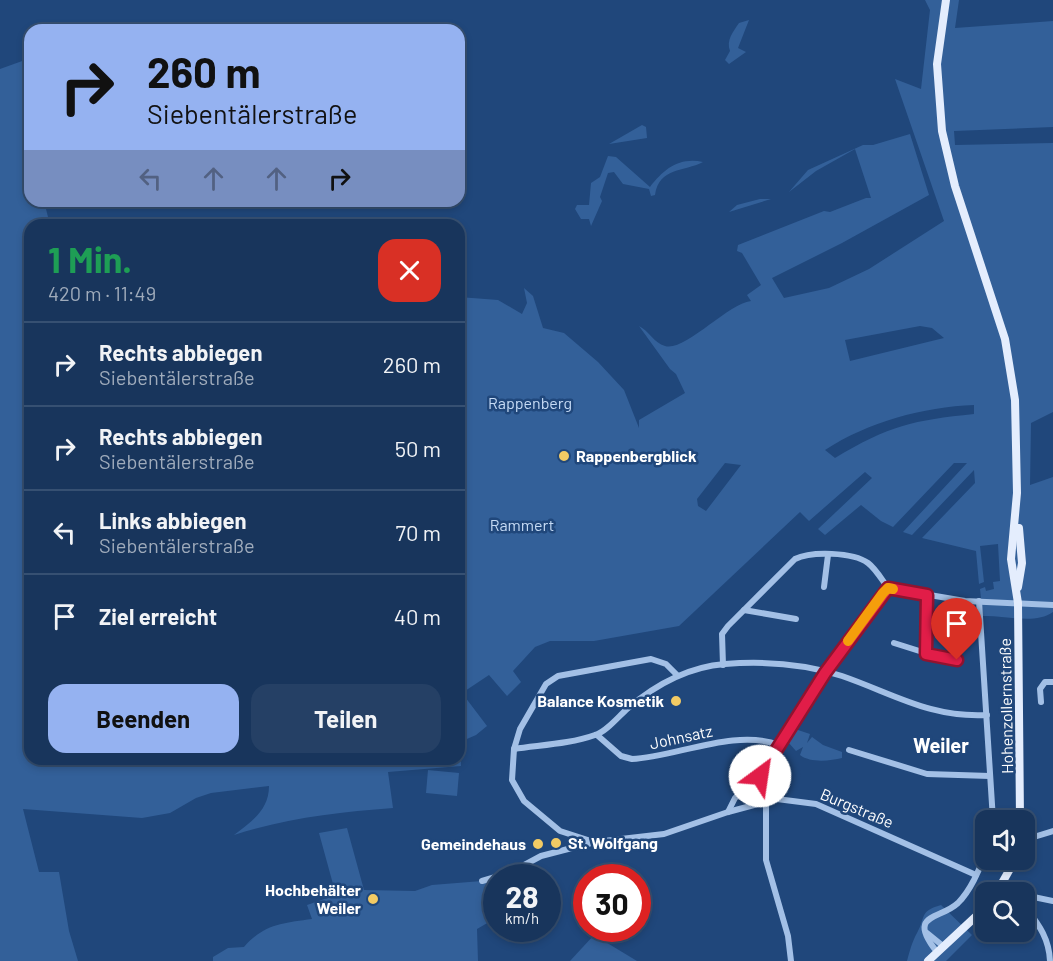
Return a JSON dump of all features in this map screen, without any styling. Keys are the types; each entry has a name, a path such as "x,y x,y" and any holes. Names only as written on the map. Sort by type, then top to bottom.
{"main road":[{"name":"Hohenzollernstraße","path":"945,0 938,49 939,111 952,175 997,310 1011,366 1017,426 1017,493 1022,563 1017,592 1020,810"},
{"path":"928,961 975,917"}],"street":[{"path":"723,664 722,634 795,559 814,553 862,559 870,565 888,588 979,601 1053,605"},
{"path":"824,587 828,555"},
{"path":"728,812 735,798 760,776 825,673 888,588"},
{"path":"926,654 927,595"},
{"path":"979,601 992,810"},
{"path":"744,610 796,619"},
{"path":"894,643 926,654 957,660"},
{"path":"595,842 560,831 524,801 512,780 514,749 520,729 546,684 558,676 651,659 666,664 677,675"},
{"path":"514,749 597,735 638,700 677,675 723,664 806,667 841,676 906,703 932,710 966,716 987,715"},
{"path":"1041,702 1040,689 1044,682 1053,682"},
{"name":"Johnsatz","path":"597,735 621,756 632,759 714,743 760,741 779,745"},
{"path":"849,750 927,774 990,776"},
{"name":"Burgstraße","path":"482,881 509,873 541,856 595,842 664,834 728,812 766,802 796,800 816,804 976,875"},
{"path":"766,802 766,860 788,936 791,961"},
{"path":"1035,837 1053,831"},
{"path":"940,949 927,933 926,923 930,916 958,903 978,870"},
{"path":"1035,897 1053,901"},
{"path":"1035,920 1045,933 1050,946 1050,961"}],"green space":[{"path":"925,0 959,0 955,28 1053,21 1053,127 954,131 955,145 1053,143 1053,412 1031,423 1030,485 1053,477 1053,612 1046,616 1029,619 983,616 980,589 985,587 986,591 994,589 993,582 1000,581 998,544 980,546 984,582 979,584 976,551 922,538 975,483 974,470 912,535 903,532 967,463 954,463 893,527 881,521 861,505 825,535 818,529 872,478 865,472 809,521 800,512 679,626 594,641 550,641 535,647 513,671 521,682 507,696 489,675 465,691 465,297 498,300 522,314 527,303 524,288 533,296 543,328 564,333 598,362 624,390 639,428 639,420 685,393 676,374 639,326 665,346 684,342 730,310 751,301 747,295 761,285 742,253 737,251 738,245 824,211 830,212 871,198 855,149 816,171 789,192 808,170 863,145 873,145 910,134 929,195 772,278 784,298 829,288 869,269 944,221 895,79 921,89 930,10","holes":["920,326 932,328 944,338 850,361 845,340","974,405 974,414 902,426 871,438 835,458 825,450 859,431 896,418 935,409","725,463 741,465 706,511 698,506 697,499"]},
{"path":"749,20 738,48 746,52 729,64 725,60 730,51 731,36 739,23"},
{"path":"24,60 24,207 46,207 48,219 24,219 24,765 461,766 388,772 393,808 313,817 273,824 234,835 253,820 263,808 269,786 211,793 196,798 170,813 142,818 23,809 39,872 59,872 69,931 78,961 0,961 0,69"},
{"path":"642,125 646,127 647,138 609,144"},
{"path":"608,156 616,157 650,187 667,170 679,163 703,162 667,175 657,186 655,195 651,196 649,189 623,184 614,172 608,173 600,197 602,201 591,226 589,219 581,219 575,209 577,205 589,205 591,183 600,177"},
{"path":"760,199 771,199 729,212 737,205"},
{"path":"465,697 487,726 465,740"},
{"path":"795,729 810,734 807,743 812,737 823,745 842,752 842,758 815,760 804,758 800,755 803,747 796,751 788,742"},
{"path":"428,770 459,773 457,796 426,793"},
{"path":"347,828 364,890 415,891 432,885 483,881 483,926 477,929 478,961 213,961 213,957 228,948 244,947 251,939 267,929 312,919 307,905 336,895 319,833"},
{"path":"941,905 972,935 946,961 907,961 924,915 934,907"},
{"path":"588,942 606,942 637,961 570,961"}],"slow traffic":[{"path":"848,641 883,593 888,588 893,589"}],"place":[{"name":"Rappenbergblick","path":"564,456"},
{"name":"Balance Kosmetik","path":"676,701"},
{"name":"St. Wolfgang","path":"556,843"},
{"name":"Gemeindehaus","path":"538,844"},
{"name":"Hochbehälter Weiler","path":"373,899"}],"district":[{"name":"Weiler","path":"941,746"}],"route":[{"path":"760,776 825,673 888,588 927,595 926,654 957,660"}],"park label":[{"name":"Rappenberg","path":"530,403"},
{"name":"Rammert","path":"522,525"}]}
